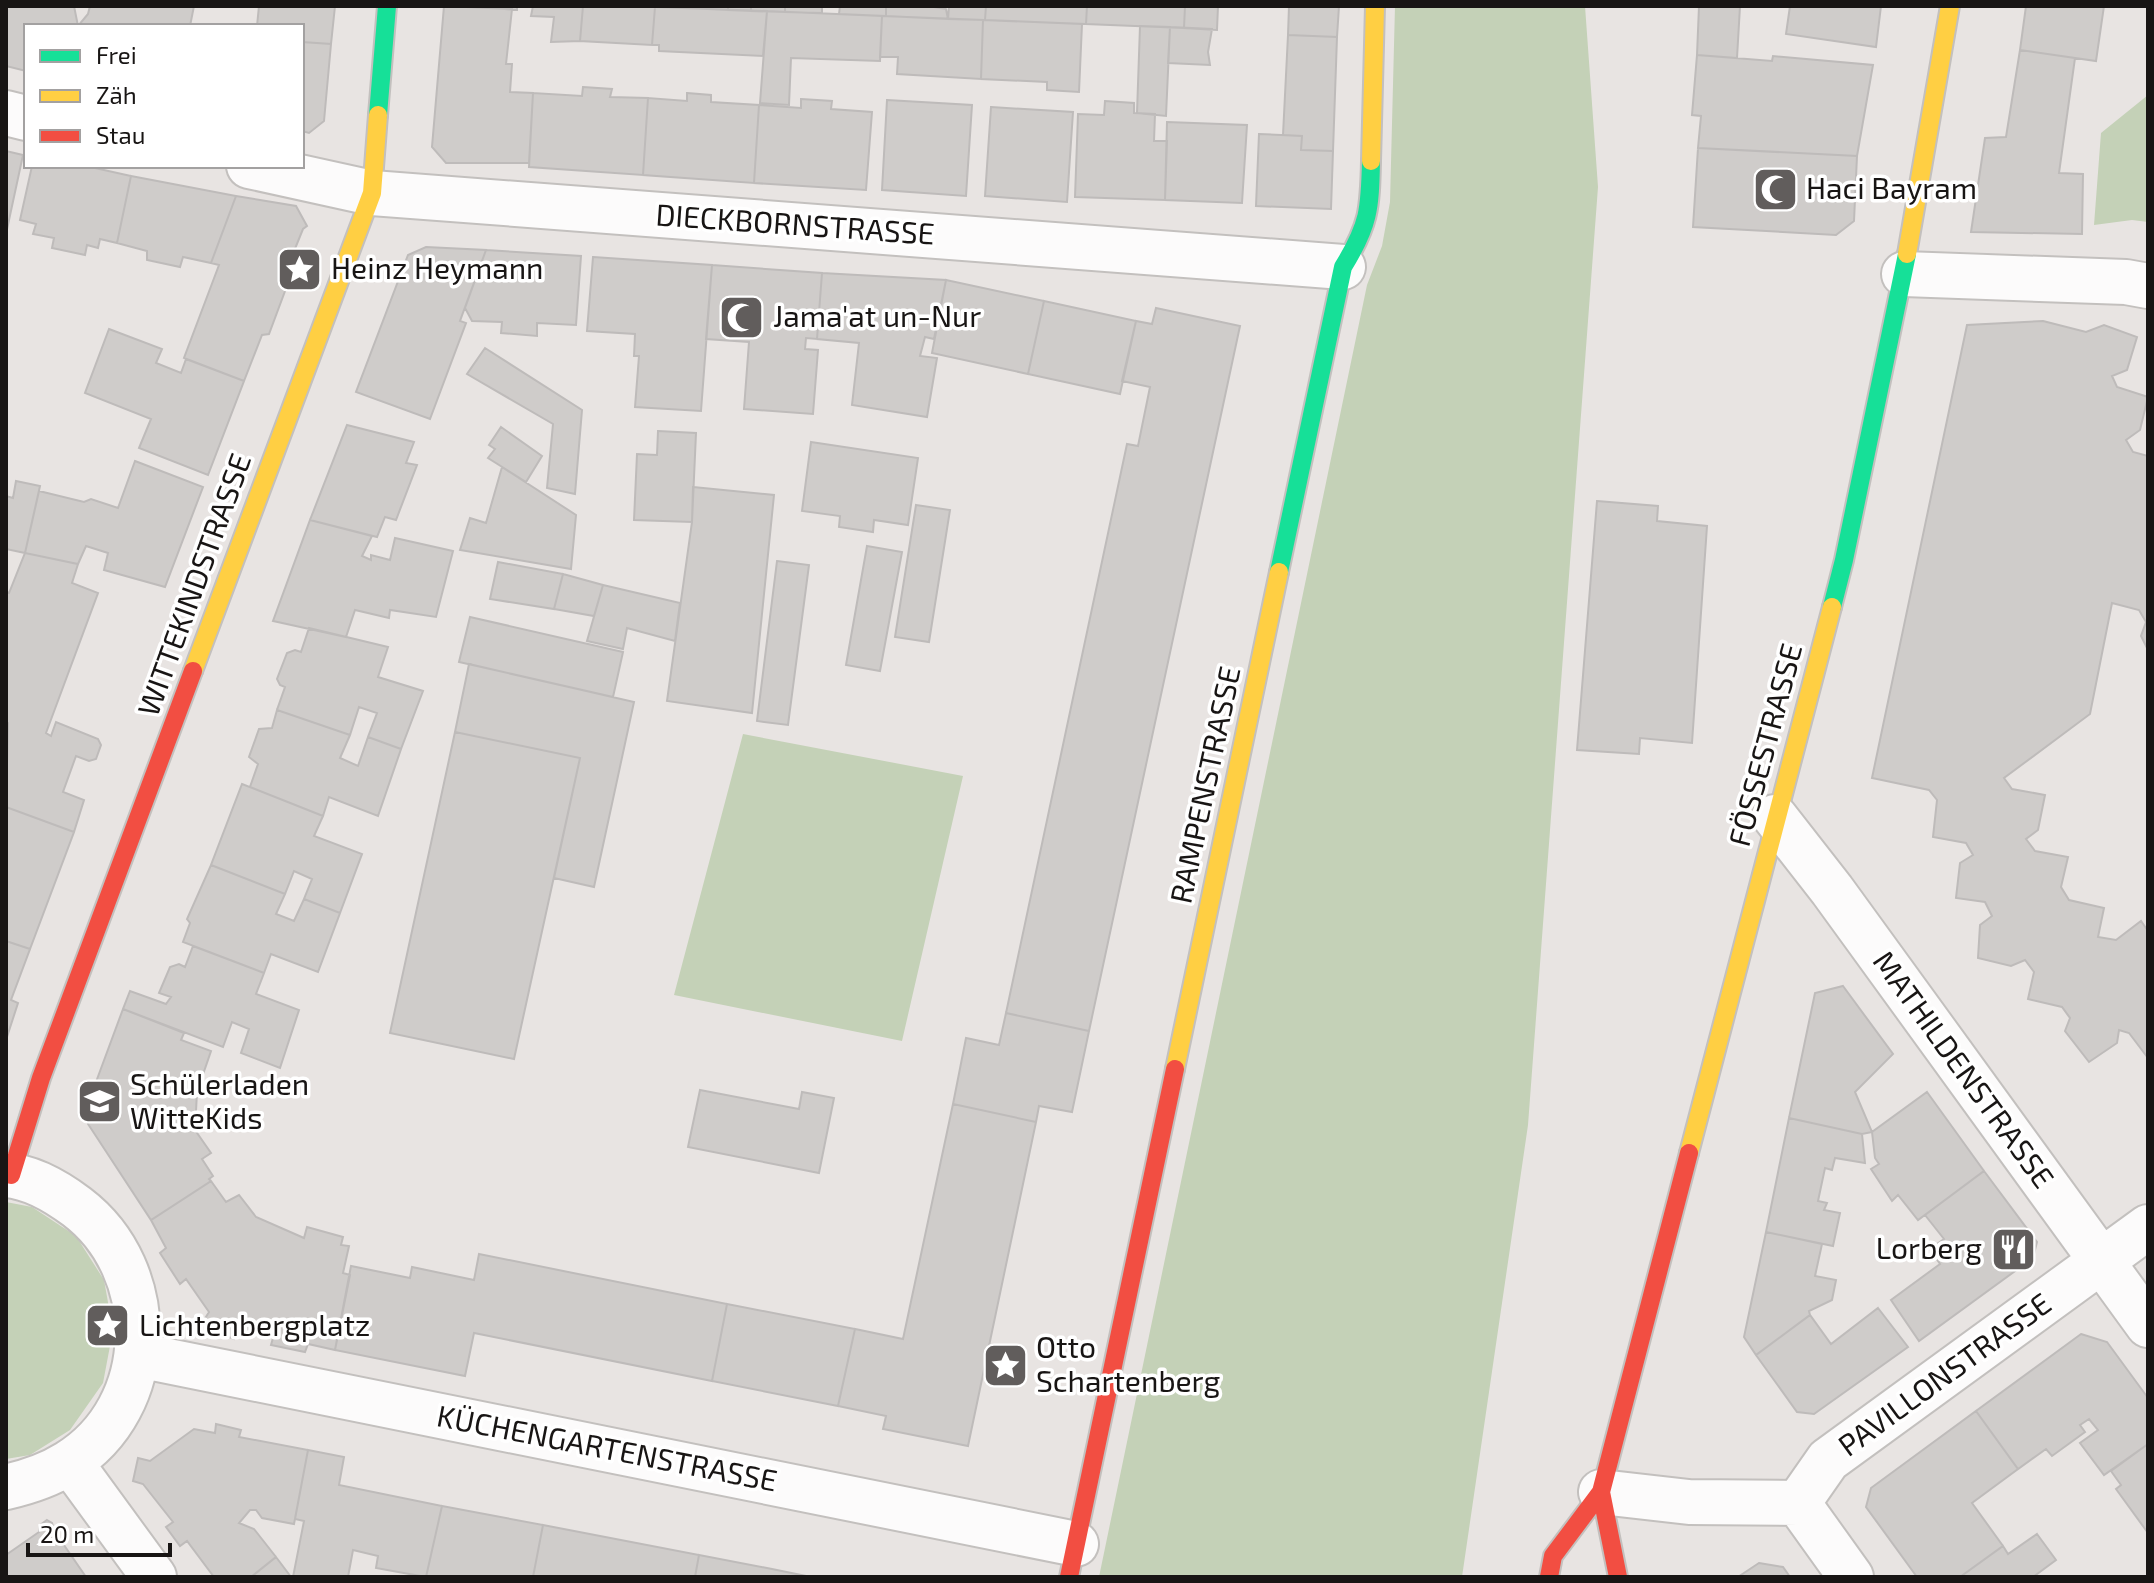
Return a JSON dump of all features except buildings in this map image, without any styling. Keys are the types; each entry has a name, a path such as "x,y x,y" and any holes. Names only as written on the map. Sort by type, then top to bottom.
{"street":[{"name":"WITTEKINDSTRASSE","path":"9,1175 41,1078 372,193 387,6"},
{"name":"RAMPENSTRASSE","path":"1072,1560 1343,267 1362,236 1370,203 1375,6"},
{"name":"FÖSSESTRASSE","path":"1549,1577 1553,1556 1601,1492 1844,560 1904,274 1950,6"},
{"name":"DIECKBORNSTRASSE","path":"258,168 372,193 1343,267"},
{"path":"1904,274 1985,275 2126,282 2148,286"},
{"name":"MATHILDENSTRASSE","path":"1775,817 1832,890 2148,1325"},
{"path":"6,1487 32,1481 70,1462 102,1433 125,1396 138,1355 138,1306 123,1260 102,1230 57,1191 9,1175"},
{"name":"PAVILLONSTRASSE","path":"1798,1503 1828,1460 2148,1227"},
{"name":"KÜCHENGARTENSTRASSE","path":"138,1355 1072,1560"},
{"path":"70,1462 154,1577"},
{"name":"FÖSSESTRASSE","path":"1601,1492 1618,1577"},
{"path":"1601,1492 1689,1502 1798,1503 1851,1577"}],"green space":[{"path":"1395,6 1585,6 1598,187 1528,1125 1462,1577 1099,1577 1367,285 1382,246 1390,202"},
{"path":"2148,95 2148,222 2132,220 2094,225 2101,133"},
{"path":"743,734 963,776 902,1041 674,995"},
{"path":"6,1202 32,1207 76,1236 104,1280 113,1330 103,1383 70,1430 30,1455 6,1459"}],"traffic: fast":[{"path":"378,115 387,6"},
{"path":"1279,572 1343,267 1366,216 1371,161"},
{"path":"1832,607 1907,254"}],"traffic: slow":[{"path":"1371,161 1375,6"},
{"path":"1907,254 1950,6"},
{"path":"193,671 372,193 378,115"},
{"path":"1175,1069 1279,572"},
{"path":"1689,1153 1832,607"}],"traffic: jam":[{"path":"11,1175 41,1078 193,671"},
{"path":"1069,1577 1175,1069"},
{"path":"1549,1577 1553,1556 1601,1492 1689,1153"},
{"path":"1601,1492 1618,1577"}],"place":[{"name":"Haci Bayram","path":"1775,189"},
{"name":"Heinz Heymann","path":"300,269"},
{"name":"Jama'at un-Nur","path":"742,317"},
{"name":"Schülerladen WitteKids","path":"99,1102"},
{"name":"Lorberg","path":"2013,1249"},
{"name":"Lichtenbergplatz","path":"108,1326"},
{"name":"Otto Schartenberg","path":"1005,1365"}]}
